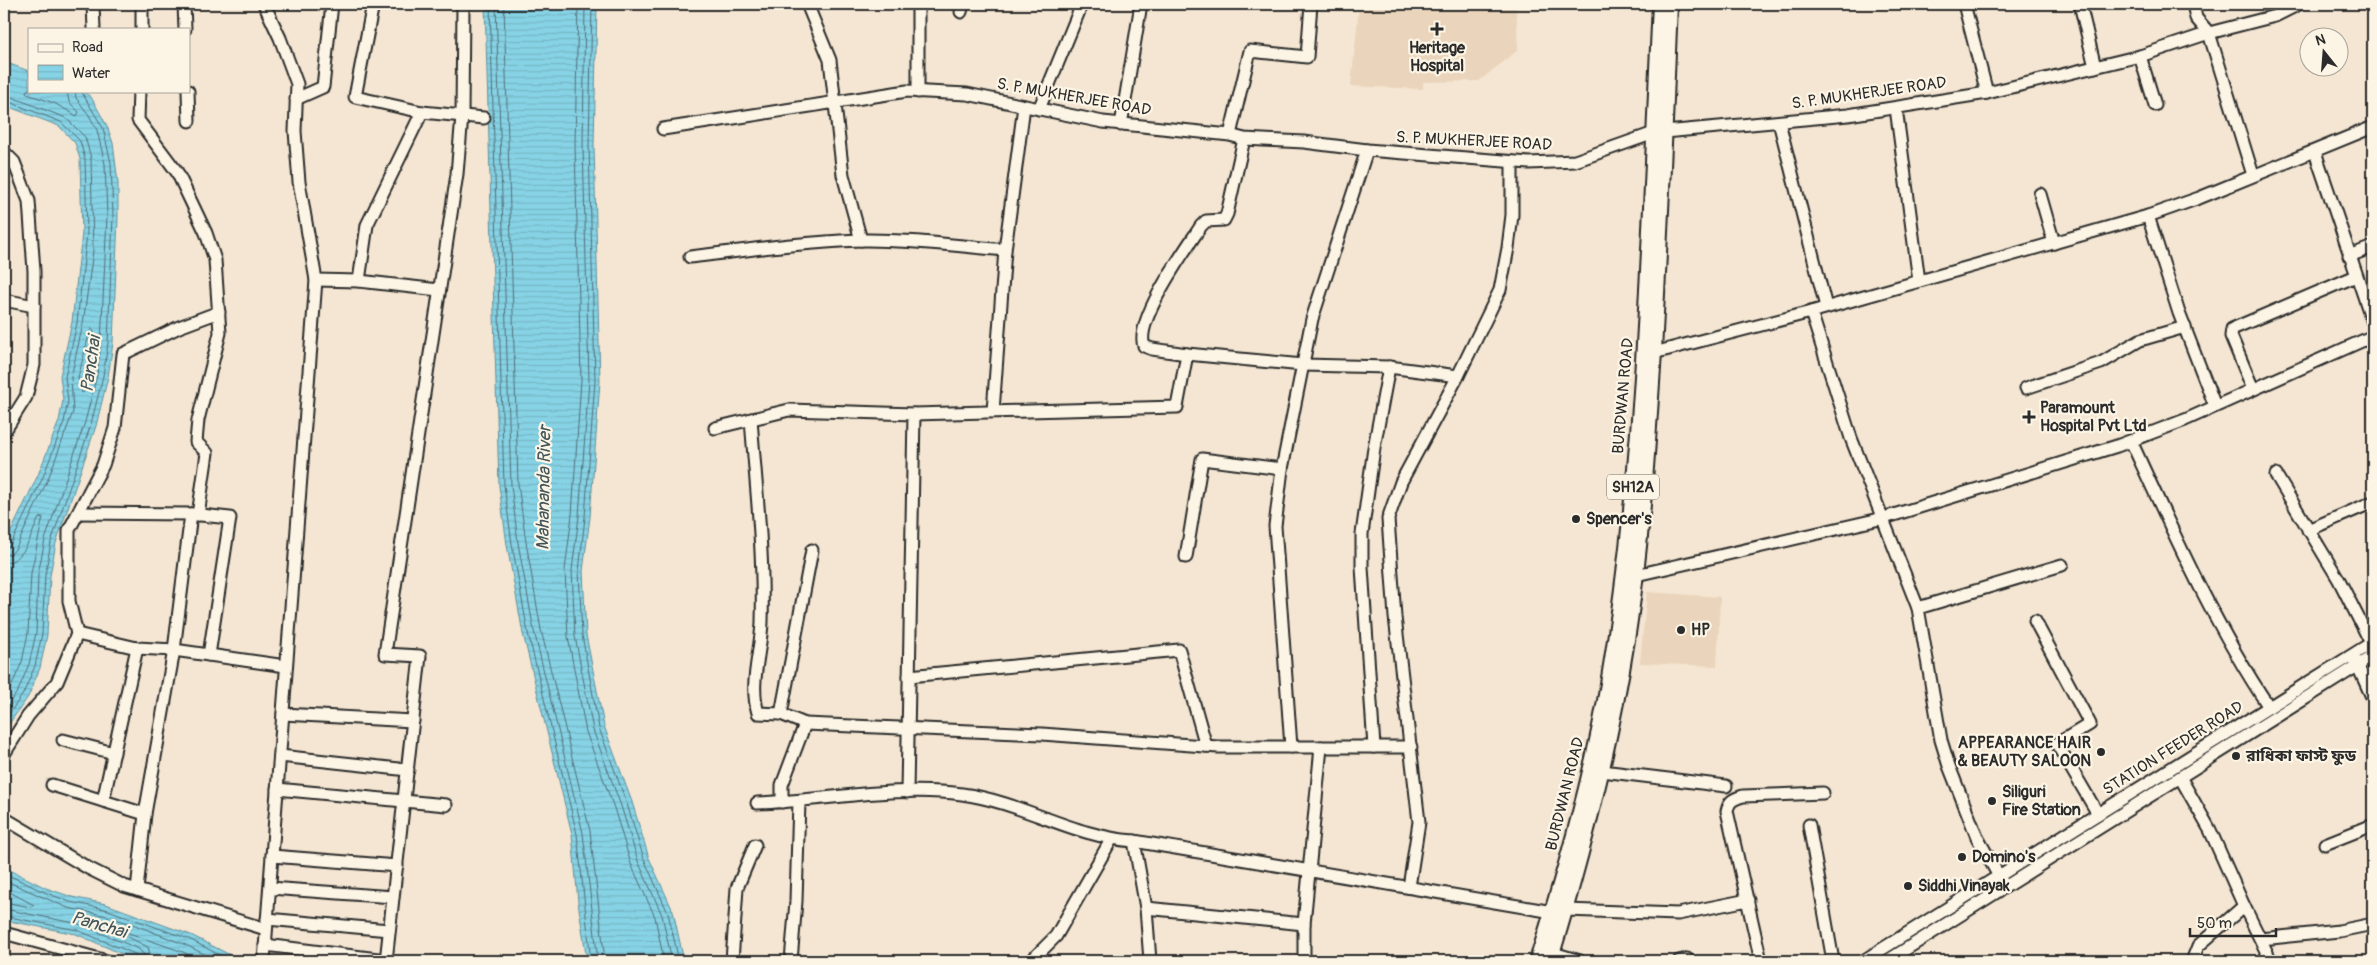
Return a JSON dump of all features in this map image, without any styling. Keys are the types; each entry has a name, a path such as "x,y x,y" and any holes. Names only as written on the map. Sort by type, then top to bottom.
{"main road":[{"name":"BURDWAN ROAD","path":"1537,961 1559,911 1602,771 1619,686 1636,575 1645,494 1659,132 1660,4"},
{"name":"BURDWAN ROAD","path":"1659,132 1670,4"},
{"name":"BURDWAN ROAD","path":"1551,957 1559,911 1609,680 1649,354"}],"street":[{"path":"93,4 94,28"},
{"path":"142,4 142,28"},
{"path":"184,4 185,28"},
{"path":"264,4 280,38 297,84 295,131 299,182 316,280 264,961"},
{"path":"296,99 324,87 332,4"},
{"path":"373,4 355,97 422,112 484,118"},
{"path":"265,945 386,960 420,656 385,654 456,174 462,116 463,4"},
{"path":"807,4 830,60 843,175 861,240"},
{"path":"918,4 918,92"},
{"path":"1039,109 1082,4"},
{"path":"1121,125 1141,4"},
{"path":"1230,135 1250,51 1307,56 1311,4"},
{"path":"1964,4 1987,93"},
{"path":"2080,4 2095,67"},
{"path":"2192,4 2196,18 2209,33 2253,175"},
{"name":"S. P. MUKHERJEE ROAD","path":"663,129 907,91 967,94 1121,125 1230,135 1244,139 1304,142 1367,150 1512,162 1575,161 1659,132 1848,115 1987,93 2140,56 2209,33 2275,16 2295,4"},
{"path":"2140,56 2155,105"},
{"path":"137,890 146,814 174,650 194,515 207,453 196,442 198,427 220,333 215,260 206,234 177,172 138,120 139,92"},
{"path":"188,92 189,121"},
{"path":"993,411 1004,250 1024,106"},
{"path":"1896,108 1919,281"},
{"path":"359,281 367,225 422,112"},
{"path":"1779,122 1826,307"},
{"path":"1649,354 1811,312 2148,216 2315,152 2373,127"},
{"path":"1244,139 1227,214 1224,220 1206,221 1201,226 1154,300 1147,316 1142,340 1144,346 1152,349 1188,354 1303,365 1389,366 1458,376"},
{"path":"1290,747 1275,526 1282,469 1312,319 1367,150"},
{"path":"4,152 14,162 29,201 34,271 34,365 26,397 4,432"},
{"path":"2315,152 2356,276 2371,311 2373,323"},
{"path":"1408,887 1419,822 1395,616 1388,520 1400,482 1458,376 1500,290 1511,223 1512,162"},
{"path":"2040,194 2054,243"},
{"path":"2148,216 2185,327 2215,406"},
{"path":"690,257 777,246 861,240 926,243 1004,250"},
{"path":"2349,256 2373,247"},
{"path":"2253,389 2231,336 2232,329 2356,276"},
{"path":"316,280 359,281 439,290"},
{"path":"4,300 34,306"},
{"path":"4,754 28,716 57,682 77,634 69,600 69,530 103,465 115,428 123,354 188,323 219,312"},
{"path":"1811,312 1851,438 1918,608 1941,740 1977,837 2005,887"},
{"path":"2026,388 2100,363 2140,340 2185,327"},
{"path":"1636,575 1884,518 2131,440 2215,406 2373,336"},
{"path":"715,428 788,410 914,414 1177,406 1188,354"},
{"path":"1374,747 1362,567 1362,534 1374,448 1389,366"},
{"path":"907,792 914,414"},
{"path":"751,420 762,545 762,624 755,674 755,703 758,713 780,714 805,724 1042,734 1206,746 1411,747"},
{"path":"2131,440 2199,587 2239,661 2269,707"},
{"path":"1186,557 1202,459 1282,469"},
{"path":"2276,475 2372,642"},
{"path":"2308,530 2373,502"},
{"path":"79,513 194,515 230,518 209,655"},
{"path":"780,714 812,550"},
{"path":"1918,608 2062,565"},
{"path":"2035,621 2090,724 2057,744 2098,814"},
{"path":"77,634 137,648 174,650 286,666"},
{"name":"STATION FEEDER ROAD","path":"1863,961 2372,642"},
{"path":"103,801 137,648"},
{"path":"909,676 1179,650 1206,746"},
{"path":"2352,655 2373,699"},
{"name":"STATION FEEDER ROAD","path":"1887,961 2373,656"},
{"path":"283,714 413,721"},
{"path":"782,802 782,785 805,724"},
{"path":"62,740 114,753"},
{"path":"1304,961 1304,924 1311,871 1321,747"},
{"path":"280,756 408,770"},
{"path":"1602,771 1726,786"},
{"path":"2180,777 2210,830 2271,961"},
{"path":"52,784 146,814"},
{"path":"277,789 404,799 446,805"},
{"path":"757,803 907,792 963,794 996,802 1085,833 1111,840 1134,841 1559,911 1678,914 1748,900"},
{"path":"1761,961 1728,817 1728,804 1733,799 1743,796 1822,793"},
{"path":"790,961 796,901 798,801"},
{"path":"4,818 88,868 124,886 137,890 267,924 389,930"},
{"path":"1810,825 1833,961"},
{"path":"2326,844 2373,825"},
{"path":"1031,961 1056,936 1111,840"},
{"path":"1134,841 1146,908 1150,961"},
{"path":"732,961 737,888 755,845"},
{"path":"272,856 396,866"},
{"path":"270,888 393,897"},
{"path":"2192,961 2198,946 2244,906"},
{"path":"1146,908 1304,924"},
{"path":"2261,939 2339,932 2373,924"},
{"path":"4,933 107,961"},
{"path":"1551,957 1580,961"}],"shaded area":[{"name":"Heritage Hospital","path":"1516,4 1518,50 1479,81 1423,82 1423,89 1351,86 1359,7"},
{"name":"HP","path":"1647,592 1720,597 1717,666 1640,663"}],"water":[{"name":"Mahananda River","path":"485,4 597,4 594,145 600,381 590,517 583,571 586,635 604,726 632,802 649,858 673,911 684,961 587,961 578,902 572,834 523,634 507,545 499,486"},
{"name":"Panchai","path":"4,62 28,71 28,92 84,92 91,97 107,126 113,143 118,183 118,217 113,343 108,377 96,426 56,543 50,576 47,635 40,668 28,697 4,731 4,554 7,540 38,475 59,421 63,400 60,376 72,322 82,233 80,159 75,143 59,126 4,105"},
{"name":"Panchai","path":"4,867 46,888 72,897 106,904 191,935 242,961 138,961 76,934 4,920"}],"place":[{"name":"Heritage Hospital","path":"1437,29"},
{"name":"Paramount Hospital Pvt Ltd","path":"2029,417"},
{"name":"Spencer's","path":"1576,519"},
{"name":"HP","path":"1681,630"},
{"name":"APPEARANCE HAIR & BEAUTY SALOON","path":"2101,752"},
{"name":"রাধিকা ফাস্ট ফুড","path":"2236,756"},
{"name":"Siliguri Fire Station","path":"1992,801"},
{"name":"Domino's","path":"1962,857"},
{"name":"Siddhi Vinayak","path":"1908,886"}]}
